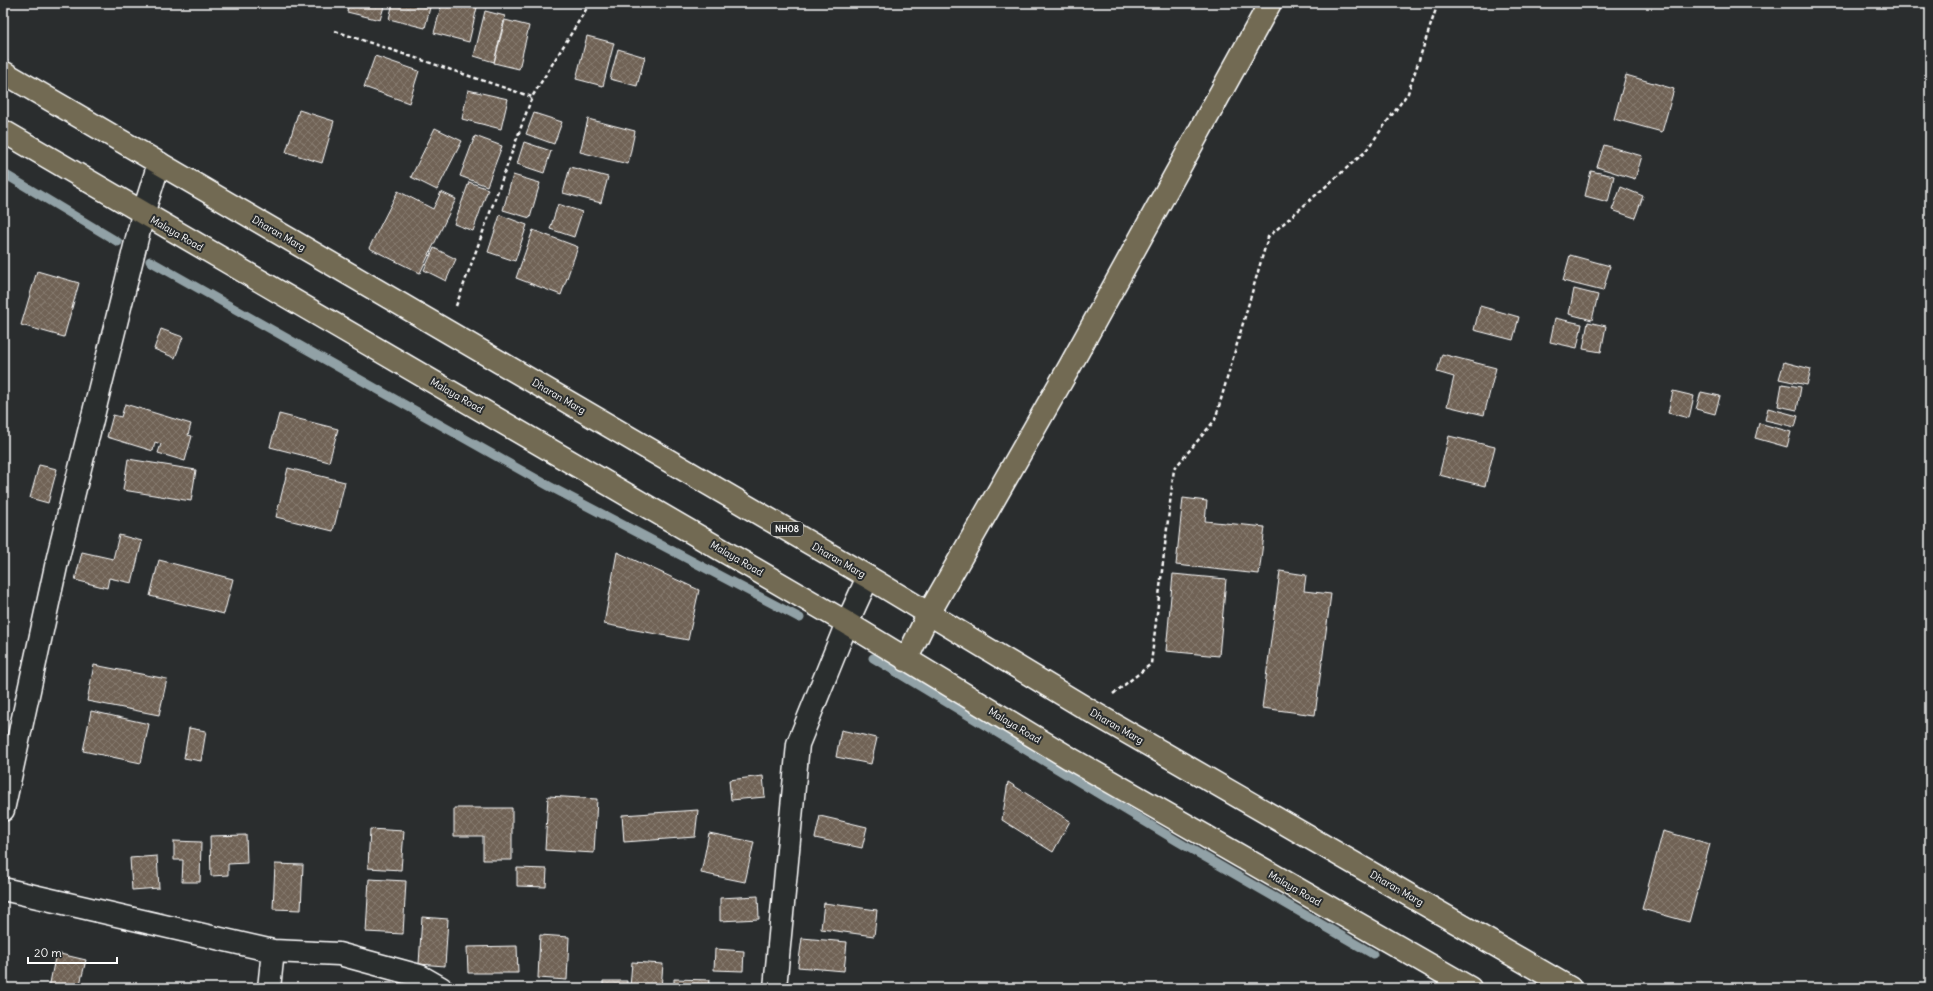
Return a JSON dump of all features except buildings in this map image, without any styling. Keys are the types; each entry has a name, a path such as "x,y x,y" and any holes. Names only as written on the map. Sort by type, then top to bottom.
{"main road":[{"path":"906,660 928,614 1070,366 1270,3"},
{"name":"Dharan Marg","path":"3,72 447,330 868,577 1092,712 1562,986"},
{"name":"Malaya Road","path":"3,131 847,623 1071,759 1470,988"}],"street":[{"path":"3,810 58,557 143,214 159,163"},
{"path":"775,988 798,744 847,623 868,577"},
{"path":"3,890 273,951 339,954 420,976 441,988"},
{"path":"269,988 273,951"}],"path":[{"path":"447,330 532,98 590,3"},
{"path":"1092,712 1150,664 1174,469 1215,420 1268,237 1365,152 1408,93 1438,3"},
{"path":"335,31 532,98"}],"waterway":[{"path":"3,173 118,242"},
{"path":"150,261 549,486 800,618"},
{"path":"873,658 1177,841 1373,954"}]}
